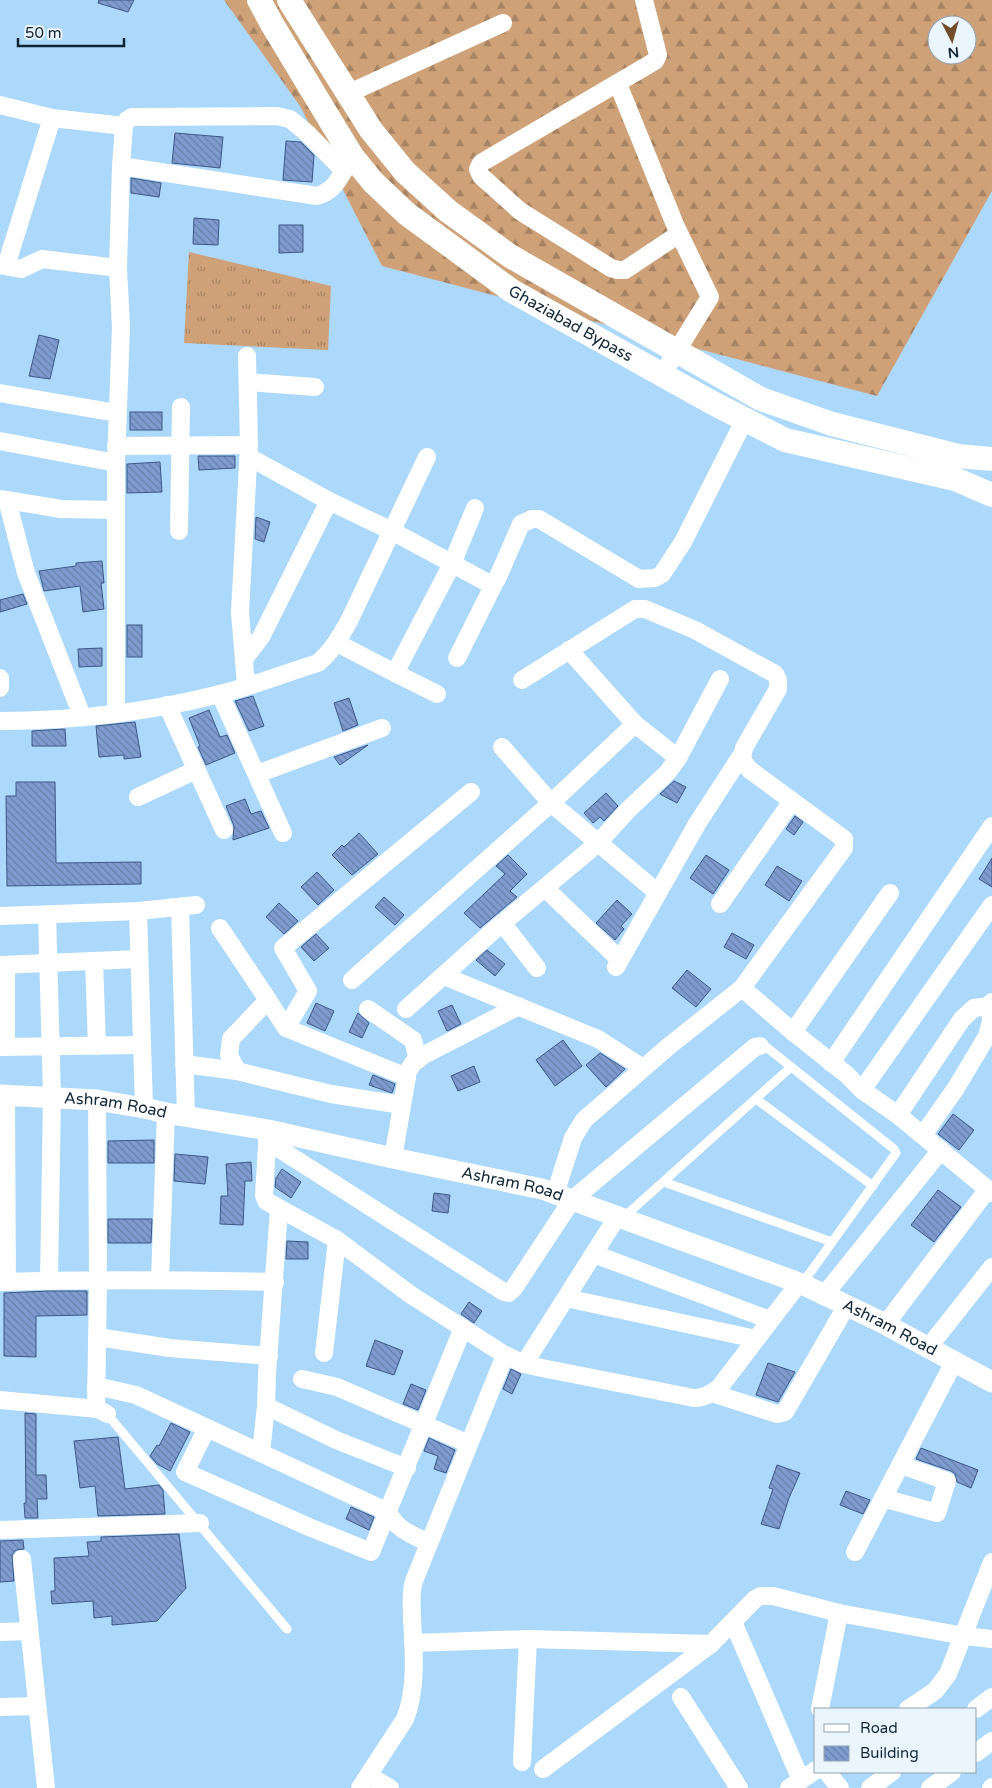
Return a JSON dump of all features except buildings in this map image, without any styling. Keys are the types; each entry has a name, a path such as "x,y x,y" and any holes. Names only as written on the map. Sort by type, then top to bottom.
{"main road":[{"name":"Ghaziabad Bypass","path":"259,0 348,163 373,182 407,214 512,291 785,440 955,480 992,496"},
{"name":"Ghaziabad Bypass","path":"290,0 371,130 405,172 448,211 510,256 761,398 832,424 958,456 992,459"}],"street":[{"path":"644,0 658,54 655,60 618,84 482,163 478,169 479,173 520,211 611,268 625,270 679,234"},
{"path":"348,94 503,23"},
{"path":"618,84 679,234 710,298 662,374"},
{"path":"0,105 52,118 124,126"},
{"path":"116,713 116,455 121,327 118,268 121,166 124,126 127,120 132,117 277,116 290,119 348,163 334,187 317,196 121,166"},
{"path":"52,118 3,266 21,269 42,259 118,268"},
{"path":"246,686 240,612 249,451 247,356"},
{"path":"248,382 315,387"},
{"path":"0,393 117,413"},
{"path":"179,531 181,407"},
{"path":"457,658 495,582 521,524 532,519 539,519 639,579 655,578 662,574 683,542 745,419"},
{"path":"0,441 116,455 180,445 249,451 329,501 392,531 488,583 495,582"},
{"path":"0,721 116,713 167,705 220,694 318,663 337,643 350,621 426,457"},
{"path":"82,716 26,573 4,499 61,509 116,510"},
{"path":"244,659 261,637 329,501"},
{"path":"395,673 452,564 475,508"},
{"path":"634,609 639,579"},
{"path":"522,680 634,609 645,609 695,630 775,674 778,680 778,689 741,756 697,824 618,964 545,888"},
{"path":"337,643 437,694"},
{"path":"569,650 635,724 678,758"},
{"path":"406,1009 598,843 628,810 668,772 678,758 720,680"},
{"path":"220,694 283,833"},
{"path":"167,705 224,830"},
{"path":"352,980 635,724"},
{"path":"257,774 382,728"},
{"path":"502,747 551,802 658,893"},
{"path":"741,756 742,761 750,770 844,839 844,848 742,988 643,1068 584,1120 573,1138 564,1197 514,1288 509,1293 504,1292 268,1136 264,1198 279,1209 337,1240 411,1295 505,1355 524,1364 694,1398 708,1396 719,1388 800,1283"},
{"path":"138,797 196,770"},
{"path":"286,1028 308,991 283,948 471,792"},
{"path":"720,904 792,800"},
{"path":"831,1063 992,826"},
{"path":"793,1032 890,893"},
{"path":"862,1090 992,905"},
{"path":"0,916 138,911 188,906 184,1064 176,1115 160,1280"},
{"path":"138,911 144,1108"},
{"path":"47,914 52,1097 49,1280"},
{"path":"503,924 537,968"},
{"path":"220,928 286,1028 407,1077"},
{"path":"139,959 3,965 3,1047 142,1045"},
{"path":"94,961 97,1046"},
{"path":"444,976 598,1039 643,1068"},
{"path":"742,988 846,1074 862,1090 898,1114 990,1191 885,1325"},
{"path":"237,1071 229,1055 231,1039 268,1000"},
{"path":"898,1114 962,1019 974,1008 986,1007 991,1003"},
{"path":"923,1135 956,1088 987,1036 991,1021 991,1003"},
{"path":"393,1158 408,1071 418,1060 519,1006"},
{"path":"368,1009 413,1040 418,1060"},
{"path":"564,1197 755,1047 760,1046"},
{"path":"184,1064 237,1071 331,1094 402,1105"},
{"path":"3,1095 4,1282 49,1280 274,1282"},
{"name":"Ashram Road","path":"3,1095 96,1100 144,1108 268,1136 393,1158 542,1189 800,1283 847,1305 992,1382"},
{"path":"0,1400 102,1411 96,1386 98,1281 96,1100"},
{"path":"825,1294 941,1150"},
{"path":"261,1453 266,1406 279,1209"},
{"path":"524,1364 594,1254 620,1218"},
{"path":"324,1353 337,1240"},
{"path":"594,1254 770,1320"},
{"path":"928,1348 992,1268"},
{"path":"566,1298 756,1339"},
{"path":"712,1393 778,1414 785,1412 847,1305"},
{"path":"207,1428 185,1472 309,1527 371,1552 463,1328"},
{"path":"97,1337 170,1348 269,1356"},
{"path":"390,1788 364,1782 405,1719 410,1708 412,1698 413,1643 412,1587 417,1570 505,1355"},
{"path":"855,1552 954,1362"},
{"path":"302,1379 337,1386 469,1444"},
{"path":"96,1386 136,1395 388,1512 394,1523 429,1543"},
{"path":"266,1406 336,1440 407,1468"},
{"path":"883,1498 936,1513 948,1481 901,1466"},
{"path":"0,1530 200,1523"},
{"path":"22,1559 46,1788"},
{"path":"910,1708 935,1691 948,1674 992,1562"},
{"path":"543,1769 712,1644 755,1599 767,1595 839,1613 964,1636 992,1639"},
{"path":"820,1708 839,1613"},
{"path":"733,1622 795,1784 814,1771"},
{"path":"0,1632 29,1631"},
{"path":"413,1643 528,1639 712,1644"},
{"path":"522,1762 528,1639"},
{"path":"681,1697 739,1788"},
{"path":"977,1708 992,1697"},
{"path":"0,1707 36,1706"},
{"path":"977,1753 992,1741"},
{"path":"829,1773 840,1788"},
{"path":"870,1788 891,1773"},
{"path":"930,1788 951,1773"}],"lane":[{"path":"760,1046 765,1046 894,1149 896,1153 800,1283"},
{"path":"620,1218 664,1182 791,1067"},
{"path":"756,1099 873,1186"},
{"path":"664,1182 832,1242"},
{"path":"102,1411 200,1523 287,1629"}],"green space":[{"path":"224,0 992,0 992,191 877,396 382,266 300,106"},
{"path":"189,252 331,286 328,350 184,343"}]}
